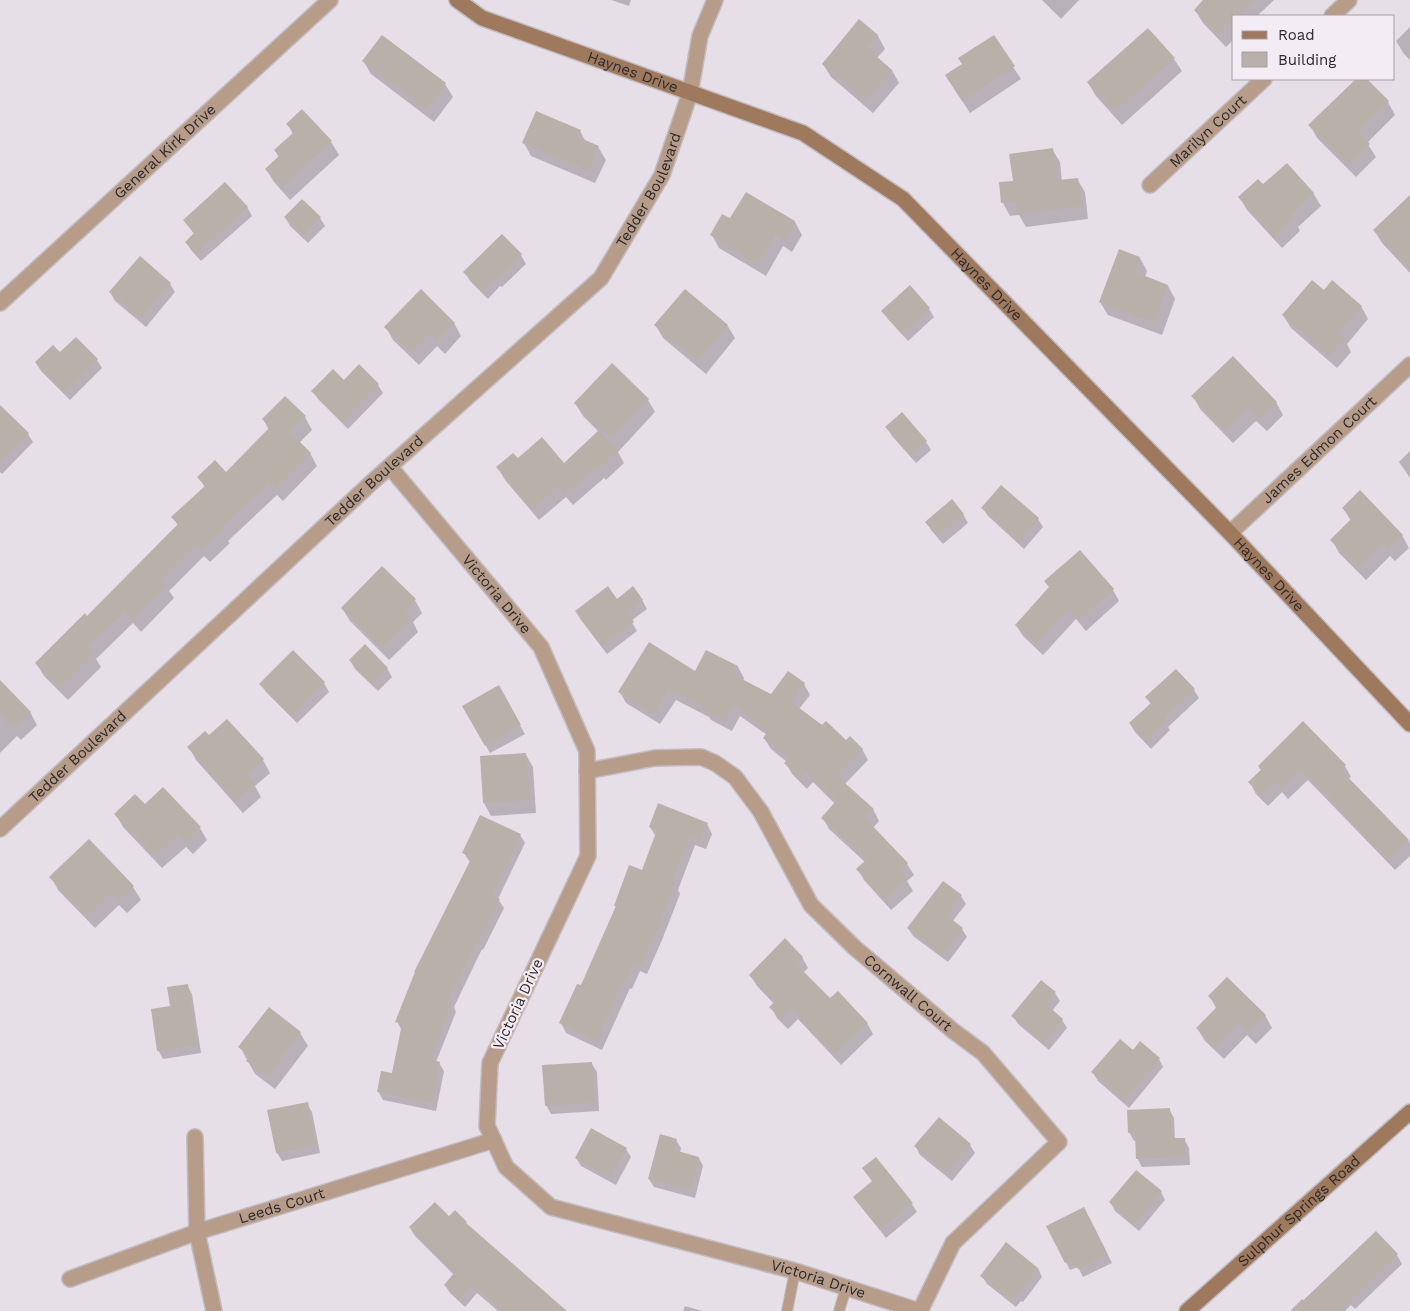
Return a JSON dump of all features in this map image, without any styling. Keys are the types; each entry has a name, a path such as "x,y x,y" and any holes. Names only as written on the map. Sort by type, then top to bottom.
{"street":[{"name":"General Kirk Drive","path":"0,303 330,0"},
{"name":"Haynes Drive","path":"457,0 482,18 803,133 903,199 1230,534 1410,724"},
{"name":"Tedder Boulevard","path":"0,829 390,467 601,278 662,175 690,93 700,36 715,0"},
{"path":"1333,15 1349,0"},
{"name":"Marilyn Court","path":"1150,185 1263,80"},
{"name":"James Edmon Court","path":"1230,534 1410,365"},
{"name":"Victoria Drive","path":"390,467 541,646 587,752 588,856 490,1062 487,1126 506,1167 552,1207 795,1271 920,1311"},
{"name":"Cornwall Court","path":"587,771 655,758 700,758 715,763 735,777 761,812 811,905 855,948 952,1030 983,1053 1059,1142 953,1243 920,1311"},
{"name":"Sulphur Springs Road","path":"1187,1311 1410,1112"},
{"path":"195,1137 197,1232 214,1311"},
{"name":"Leeds Court","path":"70,1279 197,1232 494,1140"}],"lane":[{"path":"787,1311 795,1271"},
{"path":"839,1311 846,1288"}],"building":[{"path":"1203,0 1253,0 1238,15 1232,15 1232,21 1218,34 1194,10"},
{"path":"859,19 878,35 867,48 892,70 866,101 822,64"},
{"path":"1148,28 1175,58 1114,112 1087,82"},
{"path":"382,35 446,83 426,109 362,61"},
{"path":"994,35 1015,66 962,101 945,75 962,64 958,58"},
{"path":"1355,80 1368,80 1389,101 1358,131 1370,144 1348,165 1308,125"},
{"path":"302,109 332,141 282,187 265,169 279,156 274,150 294,132 286,124"},
{"path":"536,111 581,130 578,137 599,146 588,171 522,143"},
{"path":"1053,148 1058,180 1078,178 1082,206 1017,214 1016,201 1001,203 999,182 1013,181 1009,154"},
{"path":"1287,163 1314,193 1291,214 1294,217 1274,236 1238,197 1258,179 1263,184"},
{"path":"225,182 248,207 196,254 185,242 194,233 183,220"},
{"path":"746,192 795,221 785,240 776,234 758,264 710,235 722,214 730,218"},
{"path":"1410,195 1410,269 1373,230"},
{"path":"302,199 321,217 303,236 284,217"},
{"path":"502,234 522,254 497,280 495,278 482,291 463,272"},
{"path":"1119,249 1140,257 1135,272 1168,285 1154,323 1099,302"},
{"path":"140,256 171,283 140,319 109,292"},
{"path":"1312,280 1324,290 1332,280 1362,306 1338,332 1345,338 1329,356 1282,315"},
{"path":"910,285 930,308 902,334 881,311"},
{"path":"421,289 455,323 437,341 429,334 411,353 384,327"},
{"path":"685,289 728,325 698,361 654,325"},
{"path":"76,337 98,359 65,392 35,362 53,345 60,352"},
{"path":"1233,356 1277,402 1259,419 1248,408 1225,431 1191,396"},
{"path":"612,363 649,399 611,438 574,403"},
{"path":"359,364 379,384 343,422 311,391 333,369 344,380"},
{"path":"285,396 306,416 290,432 311,453 275,489 269,483 222,527 223,530 202,550 196,544 161,579 167,585 133,620 125,611 88,647 94,653 60,688 35,663 85,613 87,616 178,524 171,517 205,486 197,477 215,460 226,472 270,427 262,419"},
{"path":"0,405 29,433 0,463"},
{"path":"902,412 927,441 910,455 885,427"},
{"path":"599,430 618,450 599,469 597,467 565,494 559,486 532,509 496,467 513,453 518,458 542,437 564,463"},
{"path":"1001,485 1039,518 1019,541 981,508"},
{"path":"1360,490 1403,535 1387,549 1382,544 1358,568 1330,540 1352,518 1342,508"},
{"path":"952,499 964,514 937,536 925,522"},
{"path":"1080,550 1114,589 1079,620 1069,609 1036,644 1015,625 1049,587 1044,581"},
{"path":"382,566 416,599 405,611 412,618 381,648 341,608"},
{"path":"608,586 617,599 633,586 643,600 626,612 634,622 602,646 575,611"},
{"path":"649,642 695,671 706,650 738,666 734,675 771,694 788,671 805,683 791,702 822,725 826,721 846,740 850,736 863,749 836,775 874,809 865,818 908,863 900,871 907,879 884,900 856,869 867,859 821,818 836,801 806,772 800,779 784,763 789,758 763,738 768,731 733,705 725,721 703,709 704,707 669,689 654,714 618,692"},
{"path":"365,644 388,668 372,684 349,660"},
{"path":"293,650 325,682 292,716 259,684"},
{"path":"1176,669 1195,689 1164,718 1167,721 1146,741 1129,723 1151,703 1145,697"},
{"path":"0,680 31,712 13,728 0,714"},
{"path":"499,685 521,725 485,746 462,706"},
{"path":"227,719 264,759 247,774 255,783 235,801 187,747 205,731 209,735"},
{"path":"1303,721 1346,765 1341,770 1409,840 1388,860 1301,769 1281,789 1275,782 1261,795 1248,782 1261,770 1258,766"},
{"path":"526,753 530,800 483,803 480,756"},
{"path":"163,787 201,827 185,842 178,835 154,856 114,814 135,794 145,804"},
{"path":"658,803 708,823 700,840 690,836 672,882 675,883 657,930 641,965 634,962 626,980 624,979 597,1041 559,1023 577,984 581,985 616,906 614,906 629,865 642,870 657,830 649,827"},
{"path":"480,815 521,834 492,895 500,899 448,1001 452,1002 430,1059 440,1062 432,1103 377,1092 381,1071 392,1073 402,1024 395,1022 414,972 472,857 462,853"},
{"path":"89,839 134,886 118,901 111,893 87,916 49,877"},
{"path":"943,881 962,895 946,915 963,928 942,955 907,928"},
{"path":"785,938 803,957 796,964 830,998 838,991 868,1023 834,1055 791,1009 781,1019 769,1007 775,1002 749,975"},
{"path":"1227,977 1266,1015 1249,1032 1239,1023 1216,1047 1196,1028 1218,1006 1208,996"},
{"path":"1041,980 1056,992 1046,1004 1063,1019 1044,1043 1011,1016"},
{"path":"188,984 197,1045 157,1051 151,1009 170,1006 167,987"},
{"path":"269,1007 301,1032 267,1077 246,1061 250,1056 238,1047"},
{"path":"1120,1039 1133,1050 1140,1041 1160,1058 1124,1100 1091,1072"},
{"path":"592,1062 595,1103 545,1106 542,1065"},
{"path":"308,1102 316,1145 276,1153 267,1110"},
{"path":"1170,1108 1172,1138 1185,1138 1186,1156 1136,1159 1135,1132 1128,1133 1127,1110"},
{"path":"939,1117 971,1144 946,1173 914,1146"},
{"path":"591,1128 627,1148 611,1178 575,1158"},
{"path":"660,1134 677,1139 674,1150 699,1157 691,1190 648,1179"},
{"path":"876,1157 913,1203 880,1230 853,1197 872,1181 862,1168"},
{"path":"1136,1170 1162,1191 1134,1224 1109,1202"},
{"path":"435,1202 449,1216 455,1210 466,1223 567,1311 502,1311 472,1285 459,1299 444,1285 454,1273 409,1227"},
{"path":"1084,1207 1108,1255 1078,1269 1072,1259 1065,1263 1046,1226"},
{"path":"1376,1231 1398,1254 1340,1311 1292,1311"},
{"path":"1006,1242 1038,1268 1018,1295 1016,1293 1011,1300 980,1276"}]}
